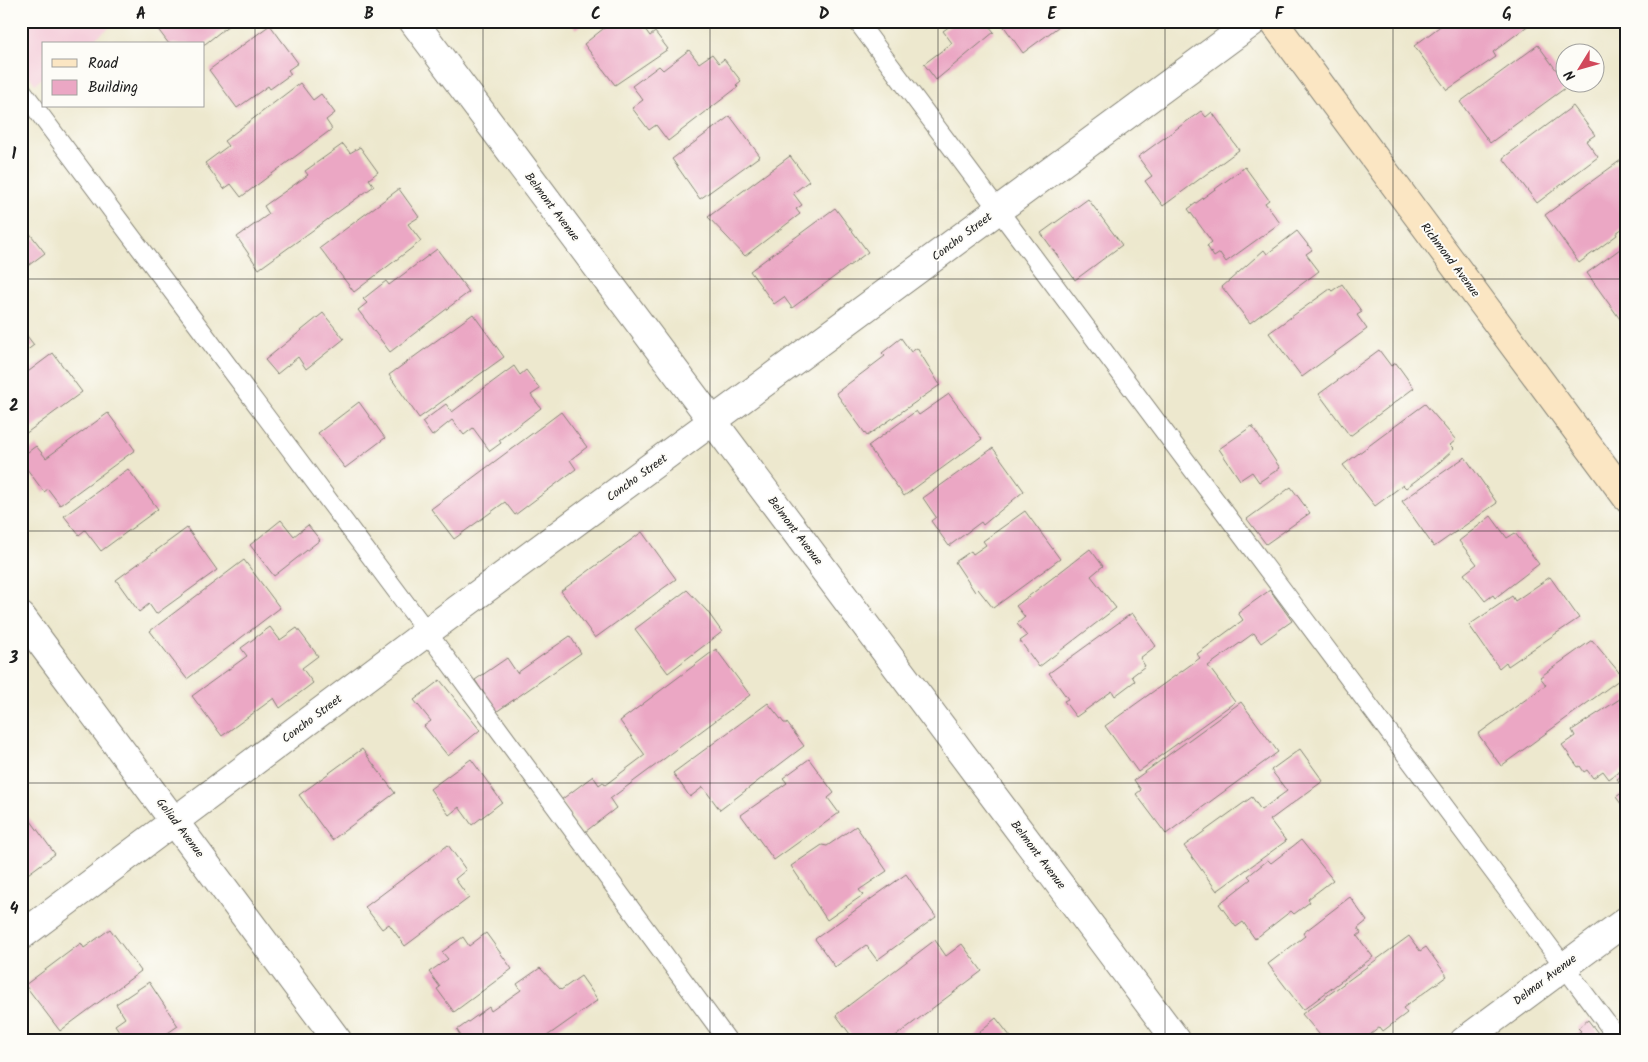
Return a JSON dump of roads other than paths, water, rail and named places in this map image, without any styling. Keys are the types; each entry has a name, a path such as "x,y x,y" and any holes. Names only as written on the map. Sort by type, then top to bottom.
{"street":[{"name":"Belmont Avenue","path":"413,21 1177,1041"},
{"name":"Concho Street","path":"21,936 427,632 714,422 1254,21"},
{"name":"Richmond Avenue","path":"1273,21 1627,498"},
{"name":"Goliad Avenue","path":"21,616 338,1041"},
{"name":"Delmar Avenue","path":"1464,1041 1627,920"}],"lane":[{"path":"856,21 1620,1041"},
{"path":"21,89 427,632 728,1041"}]}
